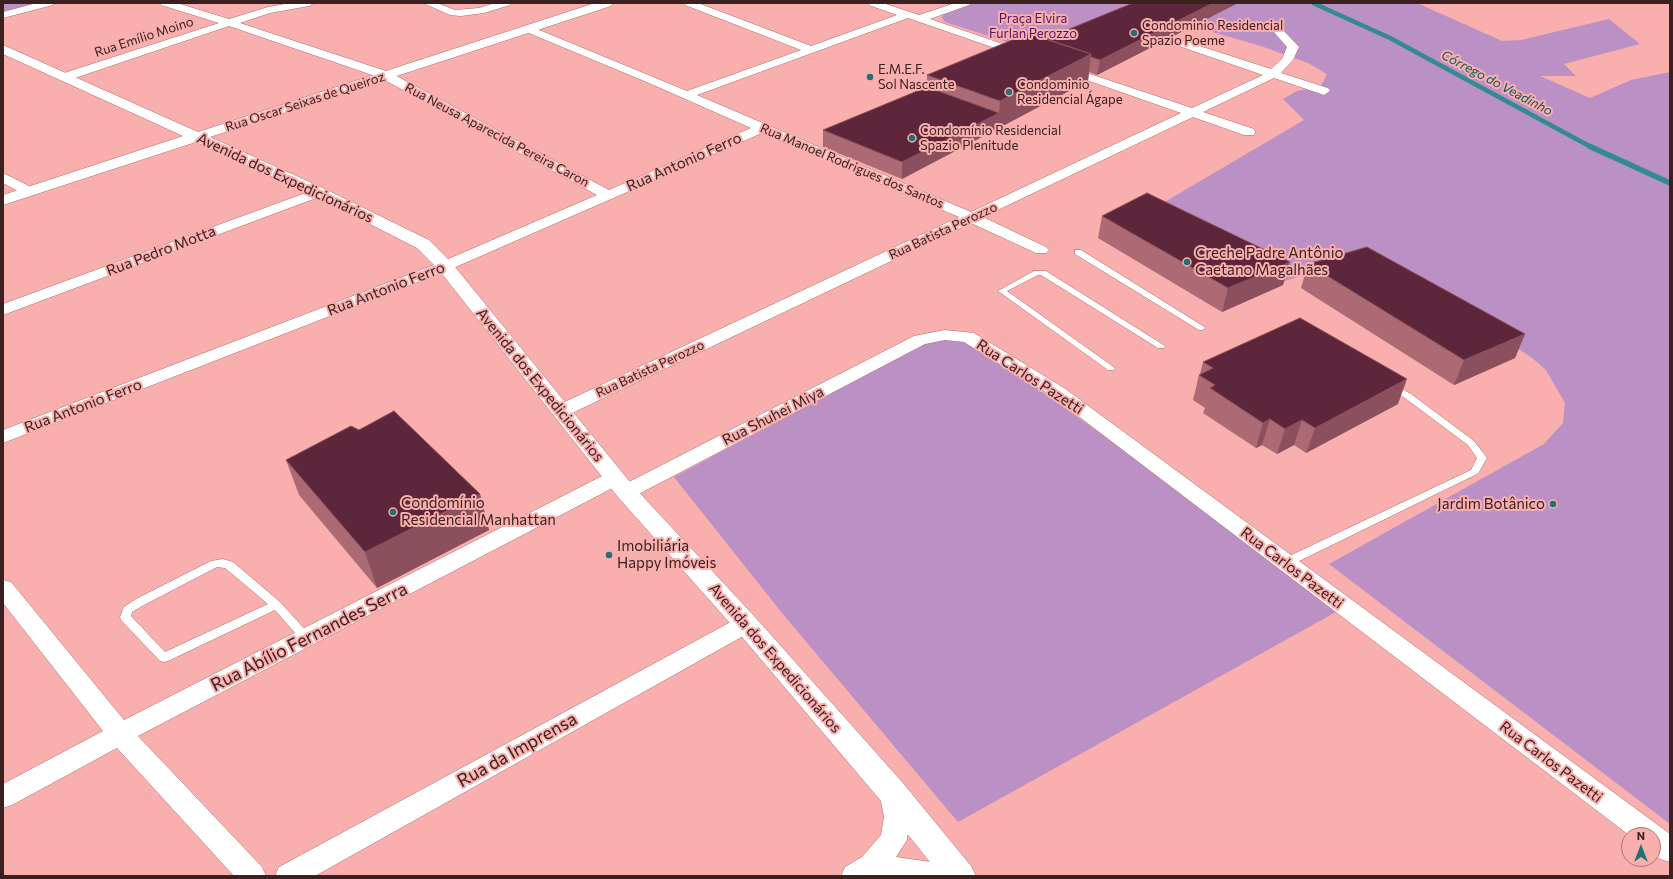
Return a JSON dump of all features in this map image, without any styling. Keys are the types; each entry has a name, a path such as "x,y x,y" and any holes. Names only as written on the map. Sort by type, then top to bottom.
{"street":[{"path":"3,15 49,3"},
{"name":"Rua Neusa Aparecida Pereira Caron","path":"165,3 231,23 385,75 608,195"},
{"path":"252,3 268,10"},
{"name":"Rua Emílio Moino","path":"65,77 268,10 308,3"},
{"path":"428,3 454,13 480,11 506,3"},
{"name":"Rua Oscar Seixas de Queiroz","path":"3,200 607,3"},
{"path":"689,3 809,49"},
{"path":"872,3 1030,57"},
{"path":"919,19 965,3"},
{"path":"686,94 907,15"},
{"name":"Rua Manoel Rodrigues dos Santos","path":"528,29 686,94 971,217 1041,250"},
{"name":"Rua Batista Perozzo","path":"561,411 1272,74 1287,60 1293,47 1278,31"},
{"path":"1177,42 1324,91"},
{"name":"Avenida dos Expedicionários","path":"3,49 319,192 423,244 445,266 621,485 746,624 892,792 960,876"},
{"path":"1057,66 1249,132"},
{"name":"Rua Antonio Ferro","path":"3,437 445,266 763,128"},
{"path":"3,177 30,192"},
{"name":"Rua Pedro Motta","path":"3,310 319,192"},
{"name":"Rua Carlos Pazetti","path":"920,340 945,335 968,337 1058,392 1639,827"},
{"name":"Rua Shuhei Miya","path":"621,485 920,340"},
{"name":"Rua Abílio Fernandes Serra","path":"3,797 120,734 306,638 621,485"},
{"path":"3,588 120,734 252,876"},
{"name":"Rua da Imprensa","path":"288,876 746,624"},
{"path":"864,871 894,840 897,817 892,792"},
{"path":"1661,843 1670,850"},
{"path":"864,871 938,876"}],"lane":[{"path":"1078,252 1202,328"},
{"path":"1111,368 1002,291 1037,273 1043,273 1161,346"},
{"path":"1285,563 1474,472 1482,458 1471,443 1408,396 1382,381"},
{"path":"276,605 164,658 125,617 128,610 140,602 215,564 223,562 229,565 276,605 306,638"}],"green space":[{"path":"3,3 38,3 3,12"},
{"name":"Praça Elvira Furlan Perozzo","path":"974,3 1149,3 1035,51 945,22 943,20 942,17 944,14"},
{"name":"Jardim Botânico","path":"1203,3 1417,3 1502,41 1521,40 1609,19 1640,44 1564,64 1576,76 1540,76 1590,98 1631,80 1670,72 1670,824 1329,564 1544,444 1563,423 1565,403 1546,370 1531,357 1506,341 1360,259 1250,291 1117,230 1304,120 1283,99 1297,91 1321,86 1327,74 1308,63 1261,46 1205,30 1193,14"},
{"path":"945,339 969,340 1345,607 958,822 782,613 674,477 922,345"}],"building":[{"path":"1133,3 1213,3 1100,60 1091,57 1091,54 1045,39"},
{"path":"1029,33 1091,54 1000,101 927,75"},
{"path":"927,87 999,113 902,162 823,130"},
{"path":"1147,193 1290,262 1228,288 1102,216"},
{"path":"1367,247 1525,334 1464,360 1308,264"},
{"path":"1300,318 1407,379 1315,428 1302,420 1285,429 1270,419 1263,423 1210,388 1215,385 1199,375 1213,368 1203,362"},
{"path":"394,411 480,494 365,552 286,460 351,426 359,430"}],"waterway":[{"name":"Córrego do Veadinho","path":"1313,3 1390,38 1590,146"},
{"name":"Córrego do Veadinho","path":"1590,146 1670,183"}],"place":[{"name":"Condominio Residencial Spazio Poeme","path":"1134,33"},
{"name":"E.M.E.F. Sol Nascente","path":"870,77"},
{"name":"Condominio Residencial Ágape","path":"1009,92"},
{"name":"Condomínio Residencial Spazio Plenitude","path":"912,138"},
{"name":"Creche Padre Antônio Caetano Magalhães","path":"1187,262"},
{"name":"Jardim Botânico","path":"1553,504"},
{"name":"Condomínio Residencial Manhattan","path":"393,512"},
{"name":"Imobiliária Happy Imóveis","path":"609,555"}]}
